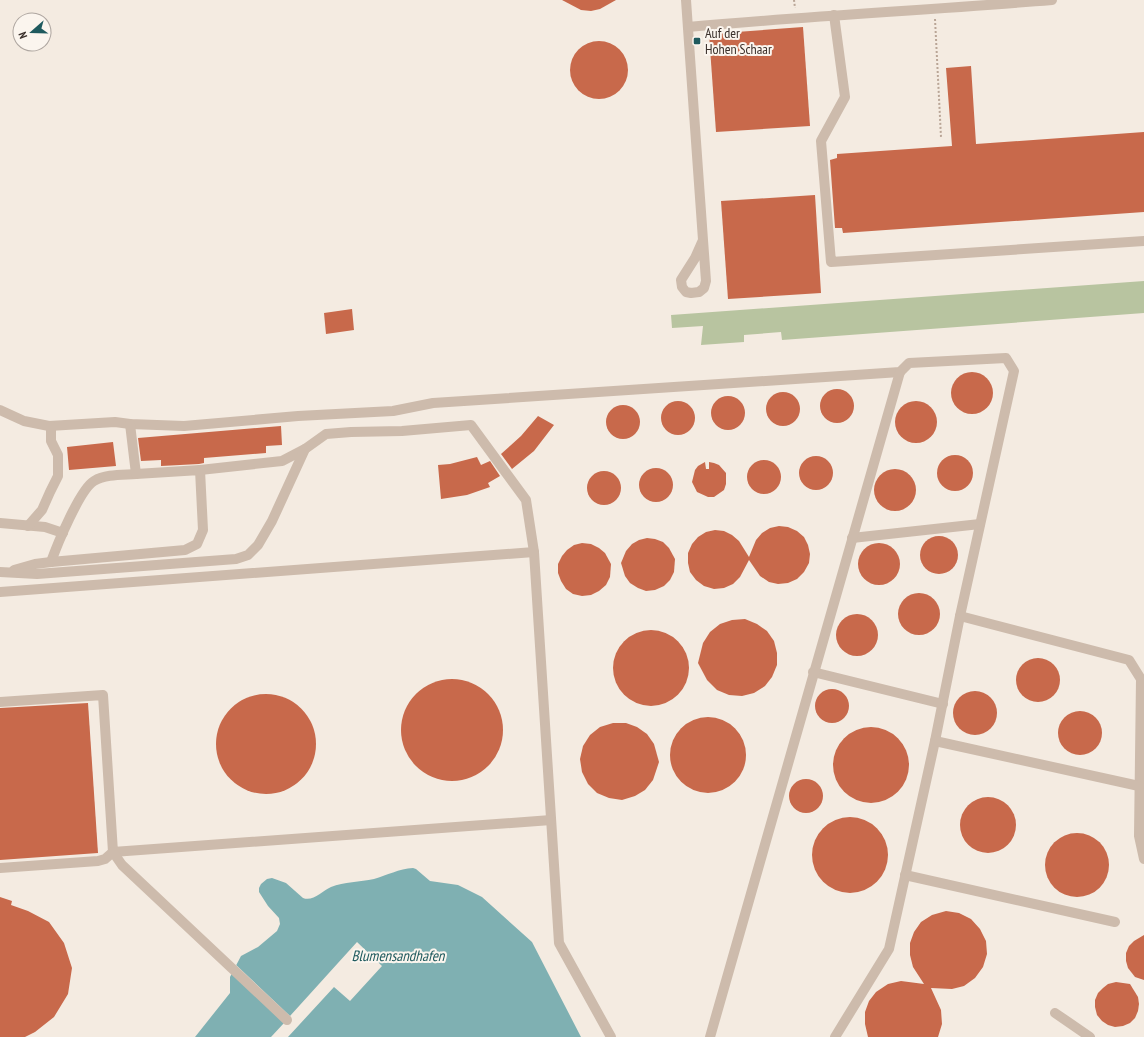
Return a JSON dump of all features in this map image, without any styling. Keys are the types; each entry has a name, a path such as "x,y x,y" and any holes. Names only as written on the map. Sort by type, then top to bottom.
{"street":[{"path":"686,0 706,281 704,288 698,292 686,292 682,287 681,280 695,258 703,240"},
{"path":"688,27 1052,0"},
{"path":"834,15 845,97 821,141 831,262 1144,241"},
{"path":"710,1037 900,372 909,363 1006,358 1014,370 889,950 835,1037"},
{"path":"0,410 24,421 51,426 115,422 184,426 291,417 392,411 433,403 900,372"},
{"path":"130,424 136,474"},
{"path":"51,562 83,491 88,485 100,478 200,470 282,461 305,449 326,434 402,431 472,425 526,500 534,552 559,943 611,1037"},
{"path":"28,526 42,510 58,476 58,455 51,442 51,426"},
{"path":"4,572 37,574 236,559 248,555 258,545 272,521 305,449"},
{"path":"4,572 35,564 177,551 192,548 197,544 203,530 200,470"},
{"path":"0,523 45,528 63,533"},
{"path":"852,538 980,524"},
{"path":"0,592 534,552"},
{"path":"960,616 1129,660 1141,679 1138,836 1144,859"},
{"path":"814,672 943,704"},
{"path":"0,702 104,695 113,852 122,865 287,1020"},
{"path":"935,741 1139,786"},
{"path":"0,868 98,861 105,859 113,852 551,820"},
{"path":"905,875 1115,922"},
{"path":"1056,1013 1090,1037"}],"path":[{"path":"933,10 936,22 941,137"}],"green space":[{"path":"1144,281 1144,313 782,340 781,332 744,335 744,342 701,345 703,326 672,328 671,315"}],"water":[{"name":"Blumensandhafen","path":"413,868 430,881 458,885 482,897 532,942 581,1037 195,1037 230,993 230,977 241,956 258,947 277,931 280,924 279,918 268,906 259,892 261,884 267,879 272,878 286,883 303,898 310,899 336,885 374,879"}],"pier":[{"path":"357,942 382,966 350,1001 334,987 288,1037 271,1037 284,1023 231,972 235,964 290,1016"}],"building":[{"path":"562,0 616,0 600,9 591,11 581,10"},
{"path":"803,27 810,126 716,132 709,34"},
{"path":"599,41 615,46 623,54 628,70 623,86 615,94 599,99 583,94 575,86 570,70 575,54 583,46"},
{"path":"971,66 976,144 1144,132 1144,212 843,233 842,228 835,228 830,160 837,158 837,154 952,146 946,68"},
{"path":"815,195 821,293 728,299 721,201"},
{"path":"352,309 354,330 326,334 324,313"},
{"path":"968,372 976,372 984,375 990,381 993,393 990,405 984,411 976,414 968,414 960,411 954,405 951,397 951,389 954,381 960,375"},
{"path":"840,389 847,391 852,396 854,406 852,416 847,421 834,423 827,421 822,416 820,403 822,396 827,391"},
{"path":"786,392 793,394 798,399 800,409 798,419 793,424 780,426 773,424 768,419 766,406 768,399 773,394"},
{"path":"725,396 731,396 735,397 742,403 745,413 744,420 738,427 731,430 725,430 721,429 714,423 711,416 711,410 712,406 718,399"},
{"path":"681,401 688,403 693,408 695,418 693,428 688,433 675,435 668,433 663,428 661,415 663,408 668,403"},
{"path":"912,401 920,401 928,404 934,410 937,422 934,434 928,440 920,443 912,443 904,440 898,434 895,426 895,418 898,410 904,404"},
{"path":"620,405 626,405 630,406 637,412 640,422 639,429 633,436 626,439 620,439 616,438 609,432 606,425 606,419 607,415 613,408"},
{"path":"538,416 554,425 534,451 512,469 501,454 521,436"},
{"path":"281,426 282,445 266,446 266,453 204,458 204,463 199,464 161,466 161,460 141,461 138,438"},
{"path":"113,442 116,466 69,470 67,447"},
{"path":"959,455 968,460 972,466 972,480 968,486 959,491 951,491 942,486 938,480 937,469 942,460 948,456"},
{"path":"819,456 826,458 831,463 833,473 831,483 826,488 813,490 806,488 801,483 799,470 801,463 806,458"},
{"path":"477,457 481,465 490,461 500,476 488,483 490,487 467,495 441,499 438,465 450,464"},
{"path":"761,460 767,460 771,461 778,467 781,477 780,484 774,491 767,494 761,494 757,493 750,487 747,480 747,474 748,470 754,463"},
{"path":"705,462 706,469 709,469 709,462 714,463 719,465 726,473 726,484 724,490 714,497 708,497 697,492 692,482 695,470 698,466"},
{"path":"653,468 659,468 663,469 670,475 673,485 672,492 666,499 659,502 653,502 649,501 642,495 639,488 639,482 640,478 646,471"},
{"path":"891,469 899,469 907,472 913,478 916,490 913,502 907,508 899,511 891,511 883,508 877,502 874,494 874,486 877,478 883,472"},
{"path":"607,471 614,473 619,478 621,488 619,498 614,503 601,505 594,503 589,498 587,485 589,478 594,473"},
{"path":"779,526 788,527 797,531 804,537 808,545 810,554 809,563 804,572 797,579 788,583 778,584 769,582 760,576 749,560 740,577 733,584 724,588 714,589 704,586 696,580 690,572 688,553 692,544 698,537 706,532 715,530 724,531 732,535 739,541 749,557 756,540 762,533 770,528"},
{"path":"935,536 943,536 953,541 957,548 957,562 953,569 943,574 935,574 925,569 923,566 920,559 920,551 925,541 928,539"},
{"path":"647,538 663,542 669,548 675,559 674,572 670,580 664,586 655,590 646,591 630,583 625,576 621,563 626,551 632,544"},
{"path":"582,543 591,544 599,548 605,553 611,564 610,577 606,585 591,595 582,596 573,594 566,589 558,573 558,564 567,550 574,545"},
{"path":"875,543 883,543 891,546 897,552 900,564 897,576 891,582 883,585 875,585 867,582 861,576 858,568 858,560 861,552 867,546"},
{"path":"915,593 923,593 931,596 937,602 940,614 937,626 931,632 923,635 915,635 907,632 901,626 898,618 898,610 901,602 907,596"},
{"path":"853,614 861,614 869,617 875,623 878,635 875,647 869,653 861,656 853,656 845,653 839,647 836,639 836,631 839,623 845,617"},
{"path":"745,619 757,624 767,631 774,641 777,653 777,665 772,677 765,686 754,693 742,696 729,695 717,690 707,680 698,663 703,643 710,632 720,624 732,620"},
{"path":"644,630 658,630 672,636 683,647 689,661 689,675 686,683 678,695 672,700 658,706 644,706 630,700 619,689 613,675 613,661 619,647 630,636"},
{"path":"1034,658 1042,658 1047,659 1054,664 1059,671 1059,689 1054,696 1047,701 1034,702 1026,699 1019,692 1016,684 1016,676 1019,668 1026,661"},
{"path":"452,679 471,683 488,694 499,711 503,730 499,749 488,766 471,777 452,781 433,777 416,766 405,749 401,730 405,711 416,694 433,683"},
{"path":"829,689 835,689 839,690 846,696 849,706 848,713 842,720 835,723 829,723 825,722 818,716 815,709 815,703 816,699 822,692"},
{"path":"971,691 979,691 984,692 991,697 996,704 996,722 991,729 984,734 971,735 963,732 956,725 953,717 953,709 956,701 963,694"},
{"path":"256,694 276,694 285,697 302,708 313,725 316,734 316,754 313,763 302,780 285,791 276,794 256,794 238,786 230,780 224,772 216,754 216,734 224,716 230,708 238,702"},
{"path":"88,703 98,853 0,860 0,708"},
{"path":"1076,711 1084,711 1089,712 1096,717 1101,724 1101,742 1096,749 1089,754 1076,755 1068,752 1061,745 1058,737 1058,729 1061,721 1068,714"},
{"path":"700,717 716,717 729,723 740,734 746,747 744,770 729,787 716,793 700,793 687,787 672,770 670,763 670,747 676,734 693,719"},
{"path":"613,723 626,723 637,727 647,734 654,744 659,762 653,780 645,790 635,796 622,800 609,798 597,793 588,784 582,772 580,759 583,746 590,735 600,727"},
{"path":"864,727 878,727 892,733 903,744 909,758 909,772 906,780 898,792 892,797 878,803 864,803 850,797 839,786 833,772 833,758 839,744 850,733"},
{"path":"809,779 816,781 821,786 823,796 821,806 816,811 803,813 796,811 791,806 789,793 791,786 796,781"},
{"path":"982,797 994,797 1004,801 1012,809 1016,819 1016,831 1012,841 1004,849 994,853 982,853 972,849 964,841 960,831 960,819 964,809 972,801"},
{"path":"843,817 857,817 865,819 871,823 882,834 886,840 888,855 886,870 877,882 865,891 857,893 843,893 835,891 829,887 818,876 814,870 812,862 812,848 814,840 818,834 829,823 835,819"},
{"path":"1077,833 1089,835 1100,842 1107,853 1109,865 1107,877 1100,888 1089,895 1077,897 1065,895 1054,888 1047,877 1045,865 1047,853 1054,842 1065,835"},
{"path":"0,897 12,901 11,905 28,911 49,922 64,943 72,968 68,994 54,1017 35,1032 25,1037 0,1037"},
{"path":"946,911 959,913 971,919 980,929 986,941 987,954 983,967 975,978 964,986 952,989 931,988 941,1010 942,1024 938,1037 868,1037 865,1024 865,1012 869,1001 876,992 888,984 901,981 924,984 913,967 910,955 910,943 914,932 921,922 932,915"},
{"path":"1144,935 1144,980 1135,977 1128,968 1126,953 1129,946 1134,941"},
{"path":"1116,982 1130,984 1138,997 1139,1004 1135,1018 1130,1023 1115,1027 1102,1021 1097,1015 1095,1000 1098,993 1103,988 1108,984"}],"place":[{"name":"Auf der Hohen Schaar","path":"697,41"}]}
